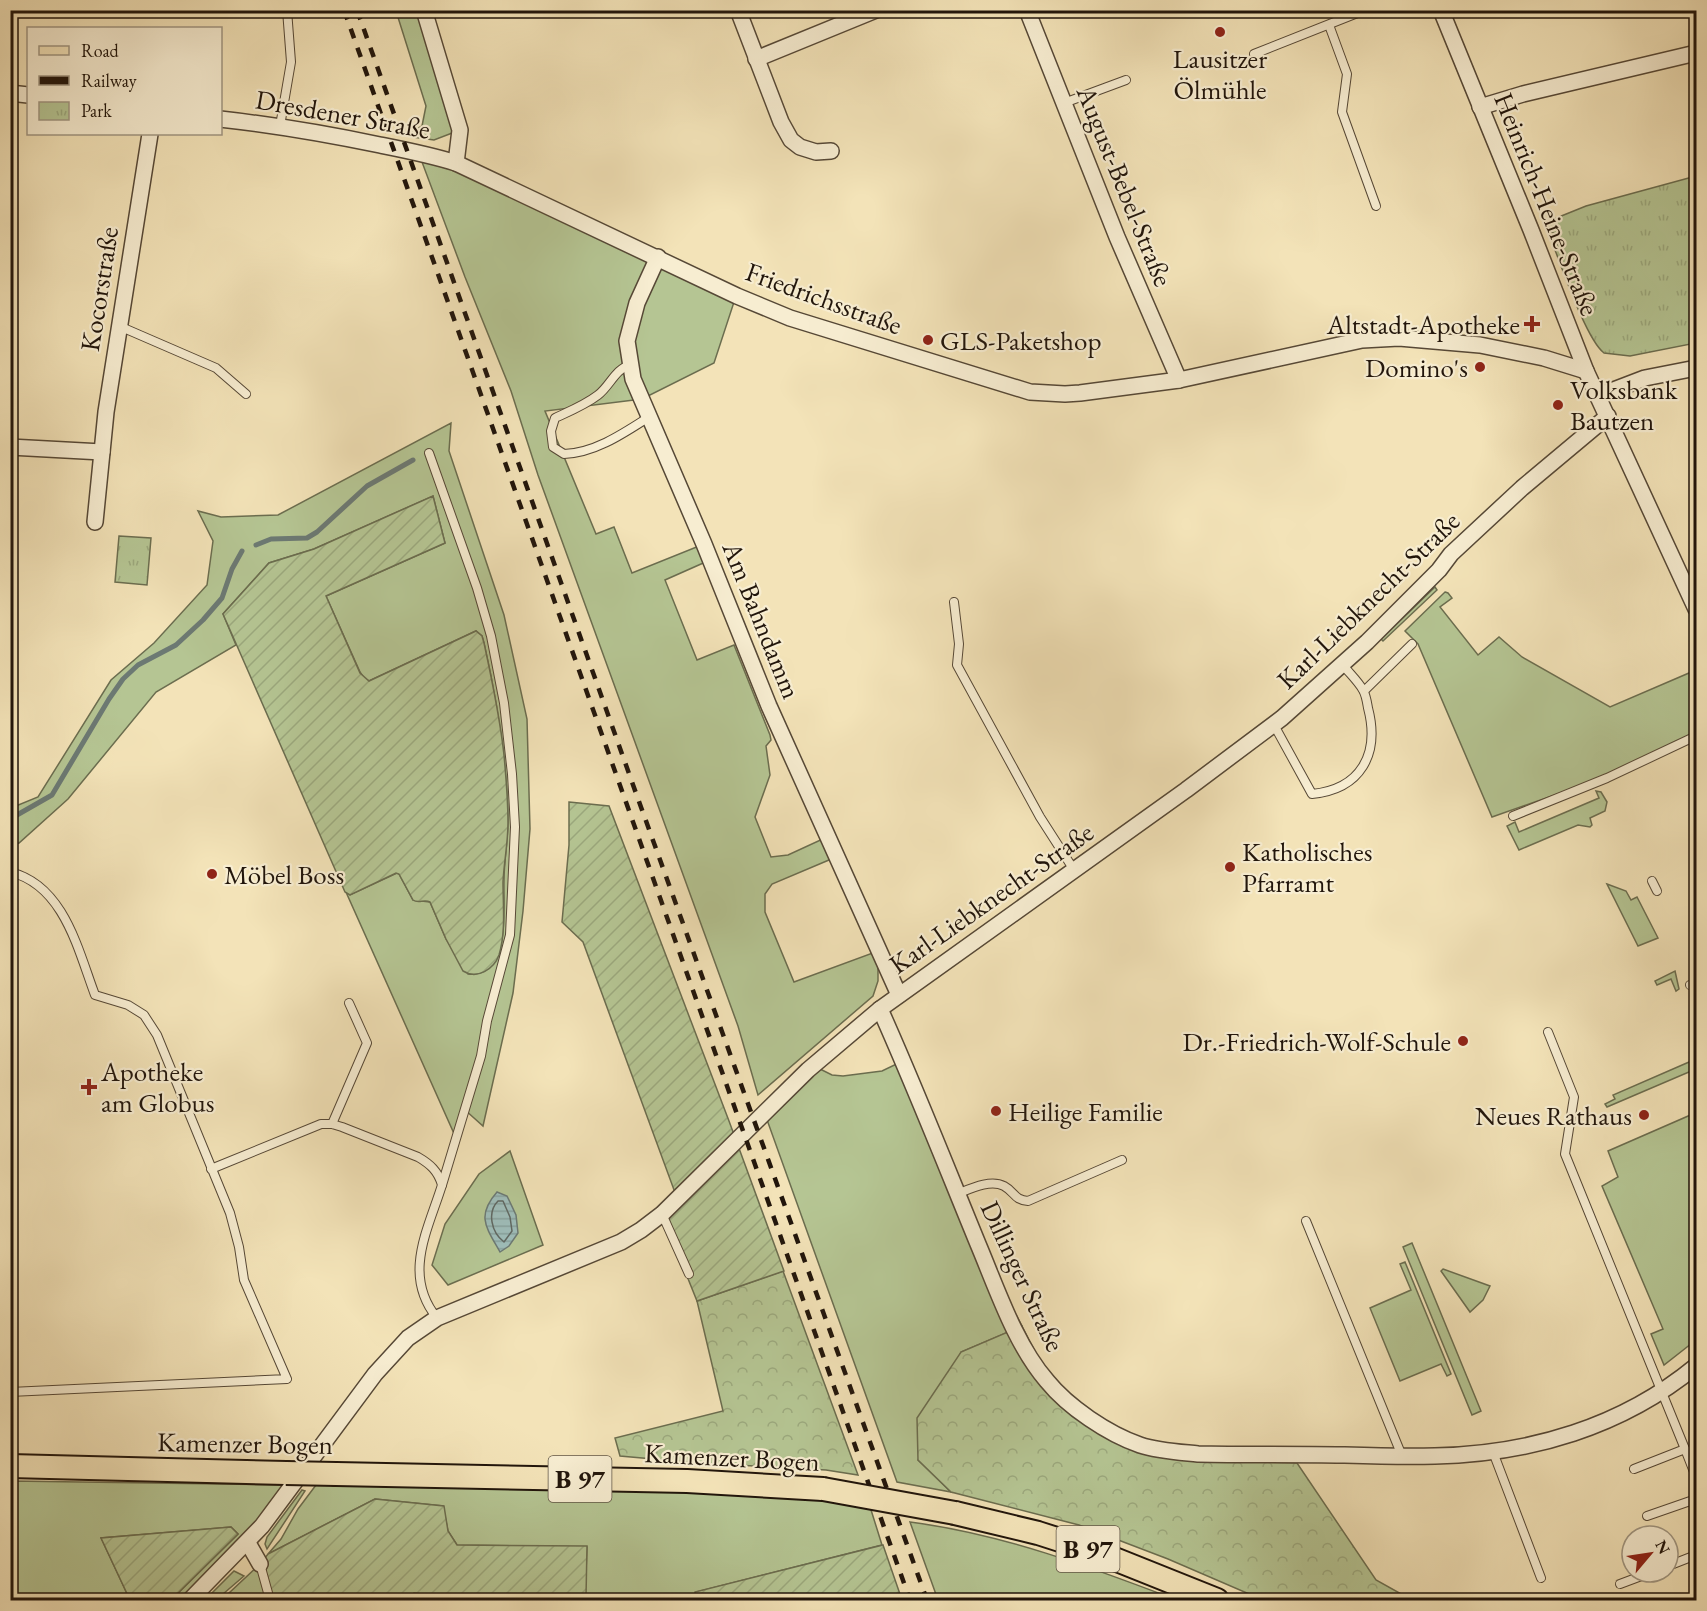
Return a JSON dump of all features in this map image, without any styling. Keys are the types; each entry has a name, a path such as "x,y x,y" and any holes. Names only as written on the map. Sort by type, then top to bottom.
{"main road":[{"name":"Kamenzer Bogen","path":"10,1466 687,1481 823,1490 955,1513 1038,1533 1097,1552 1217,1600"}],"street":[{"path":"424,10 460,130 456,163"},
{"path":"738,10 781,122 791,140 800,147 816,152 831,151"},
{"path":"756,58 876,10"},
{"name":"August-Bebel-Straße","path":"1027,10 1117,237 1179,380"},
{"name":"Heinrich-Heine-Straße","path":"1441,10 1586,371 1696,609"},
{"path":"1480,107 1523,94 1696,52"},
{"path":"10,93 27,95"},
{"name":"Dresdener Straße","path":"222,119 280,126 406,150 456,163"},
{"name":"Kocorstraße","path":"95,522 119,326 150,135"},
{"name":"Friedrichsstraße","path":"456,163 737,296 790,318 1030,392 1080,393 1179,380 1362,340 1399,338 1480,345 1545,358 1586,371"},
{"name":"Am Bahndamm","path":"658,257 635,313 627,341 633,379 707,552 769,706 899,995"},
{"path":"1598,396 1645,378 1696,368"},
{"name":"Karl-Liebknecht-Straße","path":"190,1600 248,1543 375,1374 408,1338 437,1318 621,1242 662,1214 808,1070 880,1010 1274,725 1343,665 1439,570 1451,554 1522,488 1608,416"},
{"path":"10,447 102,452"},
{"name":"Dillinger Straße","path":"880,1010 1028,1355 1047,1382 1071,1405 1115,1434 1140,1445 1198,1455 1435,1456 1493,1452 1532,1446 1585,1431 1637,1407 1696,1366"},
{"path":"248,1543 260,1564"}],"lane":[{"path":"280,126 291,62 287,10"},
{"path":"1254,54 1365,10"},
{"path":"1329,25 1347,74 1342,112 1376,206"},
{"path":"1064,103 1126,80"},
{"path":"119,326 216,368 246,394"},
{"path":"630,365 625,366 608,382 601,393 583,405 555,418 551,431 553,447 564,454 576,454 605,442 649,417"},
{"path":"429,453 477,588 491,636 504,703 515,826 510,935 487,1021 481,1056 420,1250 418,1270 424,1293 437,1318"},
{"path":"954,602 958,644 957,665 1040,817 1074,870"},
{"path":"1364,691 1412,644"},
{"path":"1274,725 1312,794 1333,790 1343,785 1359,771 1370,752 1373,731 1364,691 1343,665"},
{"path":"1513,816 1607,778 1696,736"},
{"path":"10,872 33,882 57,905 70,928 95,994 128,1005 144,1015 157,1035 233,1223 244,1280 287,1379 10,1392"},
{"path":"1652,881 1657,891"},
{"path":"332,1124 367,1043 349,1003"},
{"path":"1548,1032 1574,1097 1565,1154 1696,1478"},
{"path":"211,1169 311,1127 332,1124 418,1157 437,1172 442,1185"},
{"path":"957,1194 992,1183 1005,1186 1019,1200 1028,1201 1122,1160"},
{"path":"662,1214 689,1274"},
{"path":"1306,1221 1402,1456"},
{"path":"1634,1469 1685,1449"},
{"path":"1493,1452 1541,1578"},
{"path":"1647,1516 1696,1499"},
{"path":"1680,1561 1696,1555"},
{"path":"260,1564 270,1600"}],"green space":[{"path":"396,11 424,11 460,130 434,140 413,137 411,133 422,126 426,106"},
{"path":"419,154 657,257 628,341 658,258 736,296 714,363 642,399 545,411 596,534 614,527 632,573 704,544 710,560 665,580 697,660 734,645 770,735 771,740 766,746 770,775 755,817 771,857 788,855 827,837 836,857 772,884 765,894 765,912 794,982 878,951 878,981 873,996 758,1095 738,1026 538,475 511,391"},
{"path":"1696,176 1696,343 1630,356 1604,353 1597,346 1583,321 1555,250 1558,242 1554,233 1547,231 1544,223 1586,206"},
{"path":"451,423 449,451 504,615 527,719 530,829 513,993 483,1126 464,1109 456,1138 346,892 350,895 399,874 413,900 430,902 446,939 468,974 482,972 492,965 502,939 504,923 504,872 508,828 506,775 484,643 482,636 476,631 369,681 360,672 326,596 445,543 433,496 314,549 269,563 223,614 236,645 156,692 68,799 19,843 11,846 11,808 38,797 111,680 154,643 207,585 213,541 198,511 221,517 278,515"},
{"path":"433,496 445,543 326,596 360,673 369,681 476,631 482,636 496,699 502,741 508,830 503,882 503,937 497,960 489,969 479,974 463,971 430,902 413,900 399,874 396,873 350,895 345,892 223,614 269,563 314,549"},
{"path":"119,536 151,538 147,585 115,582"},
{"path":"1435,587 1437,590 1383,641 1381,639"},
{"path":"1445,592 1452,598 1440,607 1478,655 1499,637 1522,657 1610,707 1696,670 1696,735 1606,777 1492,817 1418,644 1405,631"},
{"path":"1596,791 1601,792 1607,802 1605,811 1590,818 1592,825 1590,827 1578,825 1519,850 1507,826 1515,822 1519,832 1599,798"},
{"path":"569,802 609,806 784,1271 697,1301 662,1214 677,1198 583,942 562,922 569,845"},
{"path":"1607,884 1626,891 1631,900 1637,897 1658,938 1638,946"},
{"path":"1675,971 1679,989 1676,991 1671,979 1657,985 1655,981"},
{"path":"909,1058 1008,1300 1022,1326 961,1352 918,1460 951,1492 897,1482 766,1117 816,1067 832,1075 843,1076 882,1071"},
{"path":"1696,1059 1696,1069 1607,1107 1605,1104 1615,1099 1613,1095"},
{"path":"1696,1098 1696,1340 1664,1365 1651,1334 1663,1329 1602,1186 1618,1177 1608,1151 1695,1113 1690,1101"},
{"path":"510,1151 543,1245 448,1285 432,1265 445,1224 479,1174"},
{"path":"1412,1243 1481,1411 1472,1415 1403,1247"},
{"path":"1405,1262 1451,1374 1447,1376 1441,1364 1400,1381 1370,1308 1411,1290 1400,1264"},
{"path":"1443,1269 1490,1286 1483,1300 1470,1312 1441,1271"},
{"path":"783,1271 858,1475 826,1470 620,1456 615,1438 723,1411 697,1301"},
{"path":"1022,1326 1046,1373 1091,1420 1195,1460 1297,1463 1376,1580 1412,1600 1263,1600 1168,1559 1079,1525 951,1492 918,1460 917,1418 961,1352"},
{"path":"322,1477 867,1497 882,1545 696,1592 696,1600 468,1600 585,1597 587,1547 457,1545 448,1531 443,1506 375,1499 268,1554 281,1539 298,1509"},
{"path":"11,1481 293,1485 190,1600 171,1600 238,1534 231,1527 101,1538 130,1600 11,1600"},
{"path":"302,1490 305,1491 267,1549 265,1544 267,1537"},
{"path":"375,1499 444,1506 448,1531 457,1545 587,1546 586,1597 469,1599 414,1593 412,1600 270,1600 260,1564 268,1554"},
{"path":"910,1522 945,1527 1012,1543 1079,1564 1177,1600 938,1600"},
{"path":"231,1527 238,1534 171,1600 130,1600 101,1538"},
{"path":"883,1545 902,1600 696,1600 695,1592"},
{"path":"260,1564 269,1600 231,1600 228,1594"},
{"path":"234,1571 244,1576 216,1600 205,1600"},
{"path":"414,1593 469,1599 412,1600"}],"water":[{"path":"497,1192 507,1196 516,1215 518,1233 509,1246 500,1252 485,1222 487,1208"}],"waterway":[{"path":"256,545 271,539 307,538 317,532 367,486 413,460"},
{"path":"10,819 52,795 123,679 138,665 176,645 203,620 222,598 232,569 242,551"}],"railway":[{"path":"344,10 910,1600"},
{"path":"357,10 927,1600"}],"place":[{"name":"Lausitzer Ölmühle","path":"1220,32"},
{"name":"Altstadt-Apotheke","path":"1532,324"},
{"name":"GLS-Paketshop","path":"928,340"},
{"name":"Domino's","path":"1480,367"},
{"name":"Volksbank Bautzen","path":"1558,405"},
{"name":"Katholisches Pfarramt","path":"1230,867"},
{"name":"Möbel Boss","path":"212,874"},
{"name":"Dr.-Friedrich-Wolf-Schule","path":"1463,1041"},
{"name":"Apotheke am Globus","path":"89,1087"},
{"name":"Heilige Familie","path":"996,1111"},
{"name":"Neues Rathaus","path":"1644,1115"}]}
